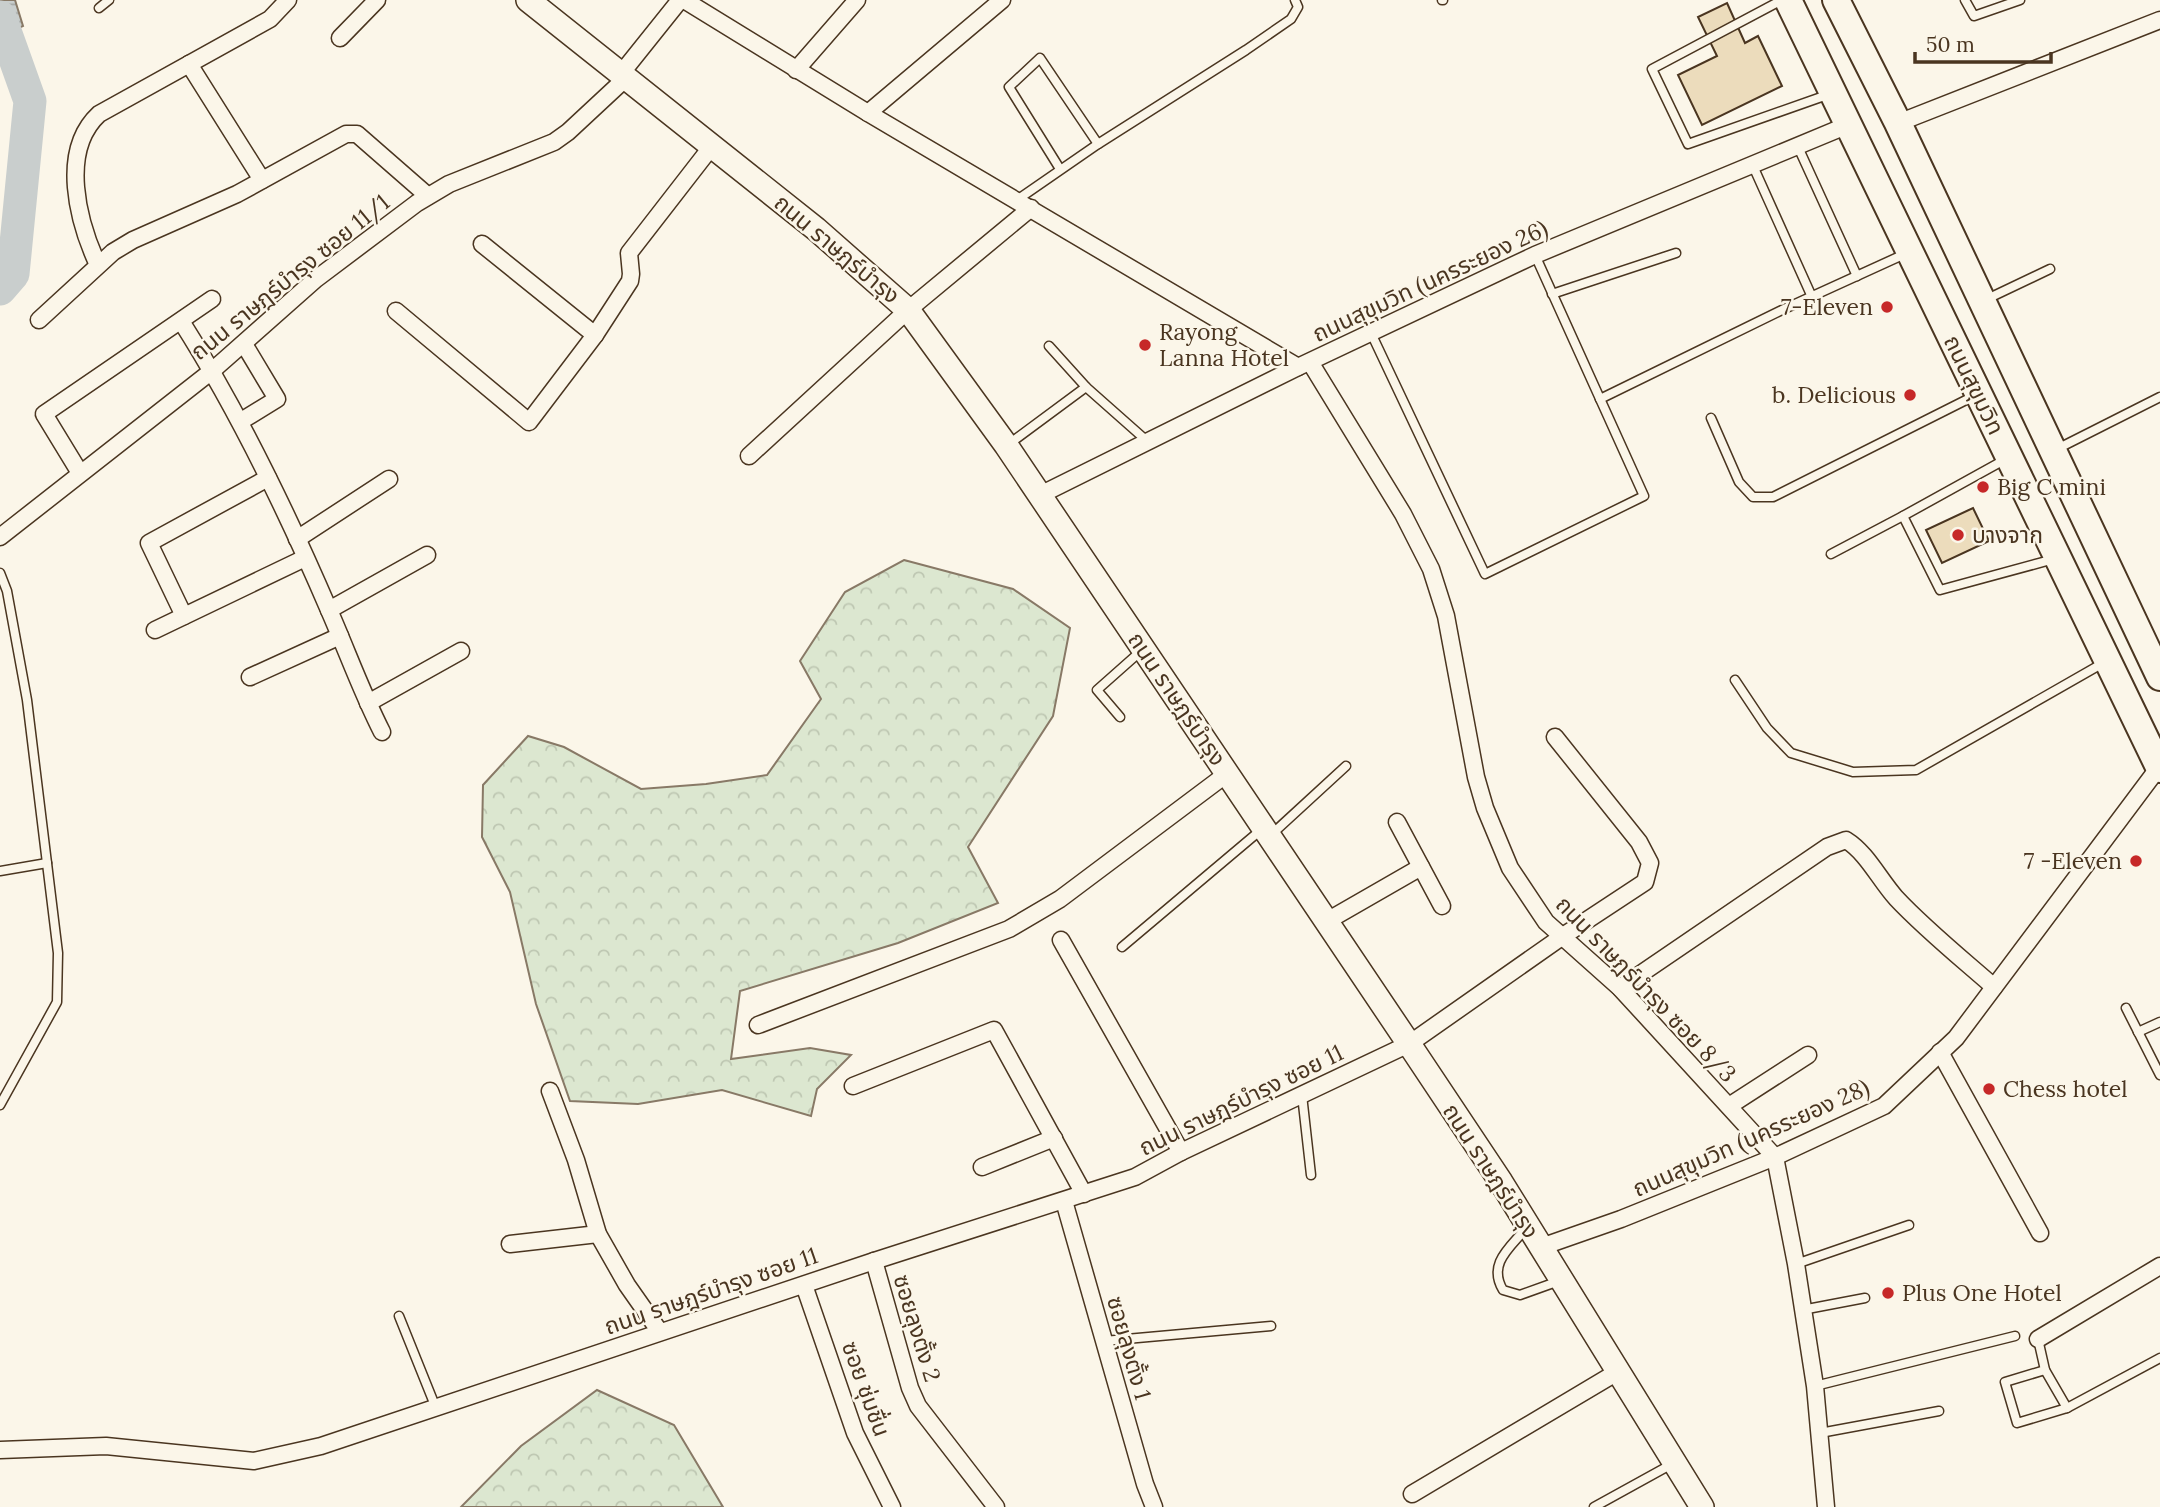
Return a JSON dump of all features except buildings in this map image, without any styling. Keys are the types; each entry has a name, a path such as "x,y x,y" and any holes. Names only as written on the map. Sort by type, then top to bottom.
{"main road":[{"name":"ถนนสุขุมวิท","path":"1788,0 2160,768"},
{"name":"ถนนสุขุมวิท","path":"1841,3 2160,677"}],"street":[{"path":"98,265 87,242 76,186 78,149 89,124 99,114 270,19 288,0"},
{"path":"340,38 377,0"},
{"name":"ถนน ราษฎร์บำรุง","path":"528,0 816,229 908,310 1006,445 1409,1044 1562,1280 1702,1507"},
{"path":"682,0 1024,204 1304,365"},
{"name":"ถนน ราษฎร์บำรุง ซอย 11/1","path":"0,537 213,370 316,279 428,196 449,184 554,142 623,77 682,0"},
{"path":"796,70 858,0"},
{"path":"869,113 1002,0"},
{"path":"1898,123 2160,20"},
{"path":"188,64 262,180"},
{"name":"ถนนสุขุมวิท (นครระยอง 26)","path":"1040,495 1535,255 1848,125"},
{"path":"39,320 113,252 133,240 237,194 346,134 354,133 428,196"},
{"path":"396,311 529,422 595,335 630,281 628,253 712,146"},
{"path":"750,456 1024,204"},
{"path":"482,244 595,335"},
{"path":"80,473 44,414 212,299"},
{"path":"181,321 213,370 241,421 297,539 382,732"},
{"path":"241,421 277,399 244,344"},
{"name":"ถนน ราษฎร์บำรุง ซอย 8/3","path":"1304,365 1403,514 1431,569 1446,616 1476,777 1485,808 1510,868 1546,922 1620,988 1775,1157"},
{"path":"184,616 149,543 268,478"},
{"path":"297,539 389,480"},
{"path":"329,610 427,555"},
{"path":"155,630 305,558"},
{"path":"250,677 340,636"},
{"path":"368,703 461,651"},
{"name":"ถนน ราษฎร์บำรุง ซอย 11","path":"0,1450 106,1446 254,1461 321,1446 874,1261 1135,1177 1181,1152 1409,1044 1645,882 1650,863 1639,842 1555,737"},
{"name":"ถนนสุขุมวิท (นครระยอง 28)","path":"1541,1247 1621,1219 1775,1157 1884,1106 1955,1038 2160,768"},
{"path":"758,1025 1009,929 1060,899 1228,774"},
{"path":"1397,821 1443,906"},
{"path":"1620,988 1827,847 1846,840 1860,850 1895,897 1994,987"},
{"path":"1327,921 1421,867"},
{"path":"1061,940 1181,1152"},
{"path":"853,1086 995,1030 1084,1194"},
{"path":"1940,1052 2040,1233"},
{"path":"1729,1106 1808,1055"},
{"path":"550,1091 576,1160 598,1234 627,1285 660,1332"},
{"path":"982,1167 1054,1138"},
{"path":"1775,1157 1796,1264 1815,1386 1826,1507"},
{"name":"ซอยลุงตั้ง 1","path":"1064,1201 1145,1484 1154,1507"},
{"path":"510,1244 598,1234"},
{"name":"ซอยลุงตั้ง 2","path":"874,1261 910,1388 918,1406 996,1507"},
{"path":"2038,1339 2160,1266"},
{"name":"ซอย ชุ่มชื่น","path":"804,1285 855,1433 891,1507"},
{"path":"1412,1494 1619,1371"}],"lane":[{"path":"99,8 109,0"},
{"path":"1024,204 1060,169 1246,51 1291,19 1298,7 1295,0"},
{"path":"1782,0 1652,69 1688,144 1833,93"},
{"path":"1965,0 1974,16 2020,0"},
{"path":"1060,169 1009,87 1040,58 1098,144"},
{"path":"1798,147 1857,276"},
{"path":"1753,166 1812,297"},
{"path":"1600,399 1910,252"},
{"path":"1552,294 1676,253"},
{"path":"1371,333 1485,574 1644,496 1535,255"},
{"path":"1982,302 2050,269"},
{"path":"1049,346 1086,387 1147,441"},
{"path":"1006,445 1086,387"},
{"path":"1711,418 1739,482 1753,497 1773,496 1979,394"},
{"path":"2053,452 2160,397"},
{"path":"1831,554 2009,457"},
{"path":"1903,516 1940,590 2057,558"},
{"path":"0,573 7,591 27,700 58,953 57,1002 0,1105"},
{"path":"1120,717 1097,690 1143,649"},
{"path":"1735,680 1767,728 1791,753 1853,772 1916,769 2107,660"},
{"path":"1122,947 1346,766"},
{"path":"0,871 47,863"},
{"path":"2126,1007 2160,1075"},
{"path":"2138,1032 2160,1022"},
{"path":"1302,1095 1311,1175"},
{"path":"1796,1264 1909,1226"},
{"path":"1528,1227 1498,1263 1496,1273 1503,1290 1520,1295 1562,1280"},
{"path":"1802,1310 1865,1298"},
{"path":"399,1316 436,1408"},
{"path":"1104,1342 1271,1326"},
{"path":"1815,1386 2015,1336"},
{"path":"2038,1339 2045,1370 2067,1408"},
{"path":"2045,1370 2005,1382 2017,1423 2067,1408 2160,1358"},
{"path":"1820,1433 1939,1411"},
{"path":"1594,1507 1675,1462"}],"green space":[{"path":"904,560 1013,589 1070,628 1053,716 968,847 998,903 898,943 740,991 731,1059 810,1048 851,1055 817,1089 811,1116 722,1090 638,1104 570,1101 536,1004 510,892 482,837 483,785 528,736 564,747 641,789 706,784 767,775 821,699 800,661 845,592"},
{"path":"597,1390 674,1425 723,1507 461,1507 521,1446"}],"shaded area":[{"path":"0,0 15,0 23,26 0,37"}],"waterway":[{"path":"0,17 30,101 13,274 0,289"}],"place":[{"name":"7-Eleven","path":"1887,307"},
{"name":"Rayong Lanna Hotel","path":"1145,345"},
{"name":"b. Delicious","path":"1910,395"},
{"name":"Big C mini","path":"1983,487"},
{"name":"บางจาก","path":"1958,535"},
{"name":"7 -Eleven","path":"2136,861"},
{"name":"Chess hotel","path":"1989,1089"},
{"name":"Plus One Hotel","path":"1888,1293"}]}
